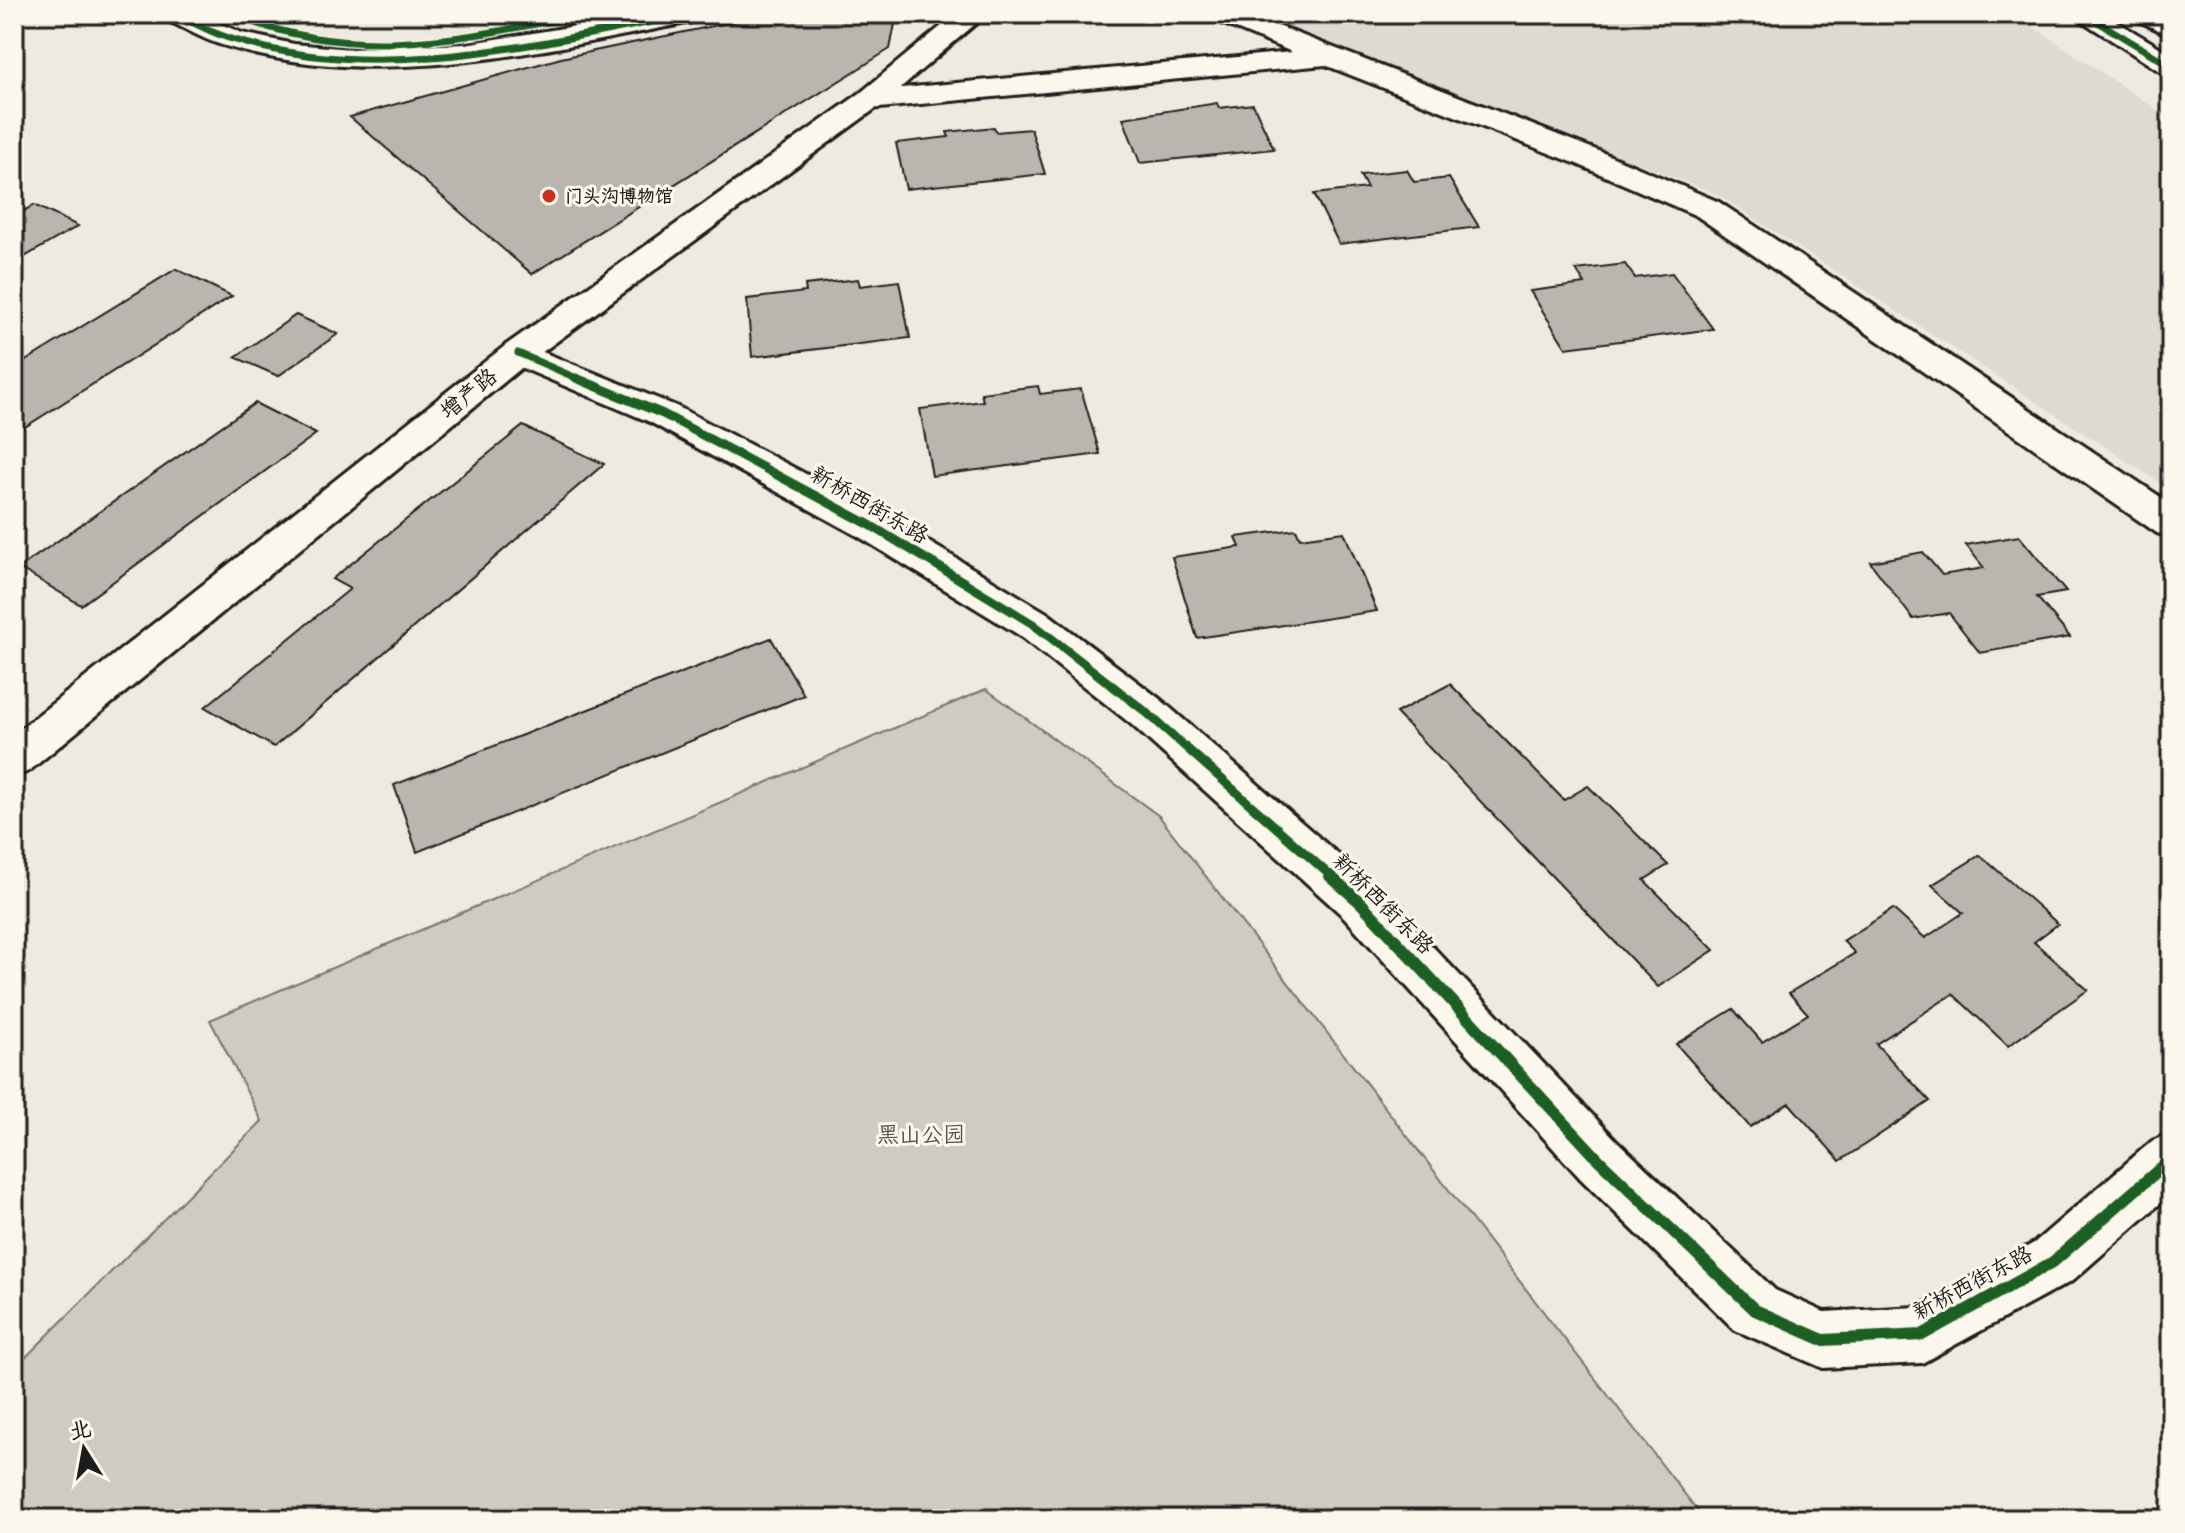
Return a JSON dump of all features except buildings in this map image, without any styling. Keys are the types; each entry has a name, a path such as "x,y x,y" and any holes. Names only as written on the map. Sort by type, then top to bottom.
{"street":[{"path":"176,14 234,40 312,56 408,59 573,36 692,14"},
{"path":"231,14 300,38 370,44 438,39 588,14"},
{"name":"增产路","path":"14,759 518,353 869,100 973,14"},
{"path":"1224,14 1325,57 1580,154 1708,209 2171,523"},
{"path":"2085,14 2171,66"},
{"path":"2147,14 2171,28"},
{"path":"869,100 1325,57"},
{"name":"新桥西街东路","path":"518,353 663,414 870,525 1033,624 1146,712 1361,903 1599,1160 1755,1310 1823,1340 1922,1335 2053,1262 2171,1159"}],"shaded area":[{"path":"1259,14 2014,14 2171,119 2171,490 1717,194 1288,29"}],"green space":[{"name":"黑山公园","path":"986,689 1159,816 1704,1519 14,1519 14,1369 262,1121 210,1020"}],"cycle path":[{"path":"176,14 238,41 294,52 351,57 465,53 579,36 692,14"},
{"path":"231,14 292,36 337,43 373,44 445,39 588,14"},
{"path":"2085,14 2171,66"},
{"path":"518,353 663,414 870,525 1033,624 1146,712 1361,903 1599,1160 1755,1310 1823,1340 1922,1335 2053,1262 2171,1159"}],"place":[{"name":"门头沟博物馆","path":"549,196"}]}
